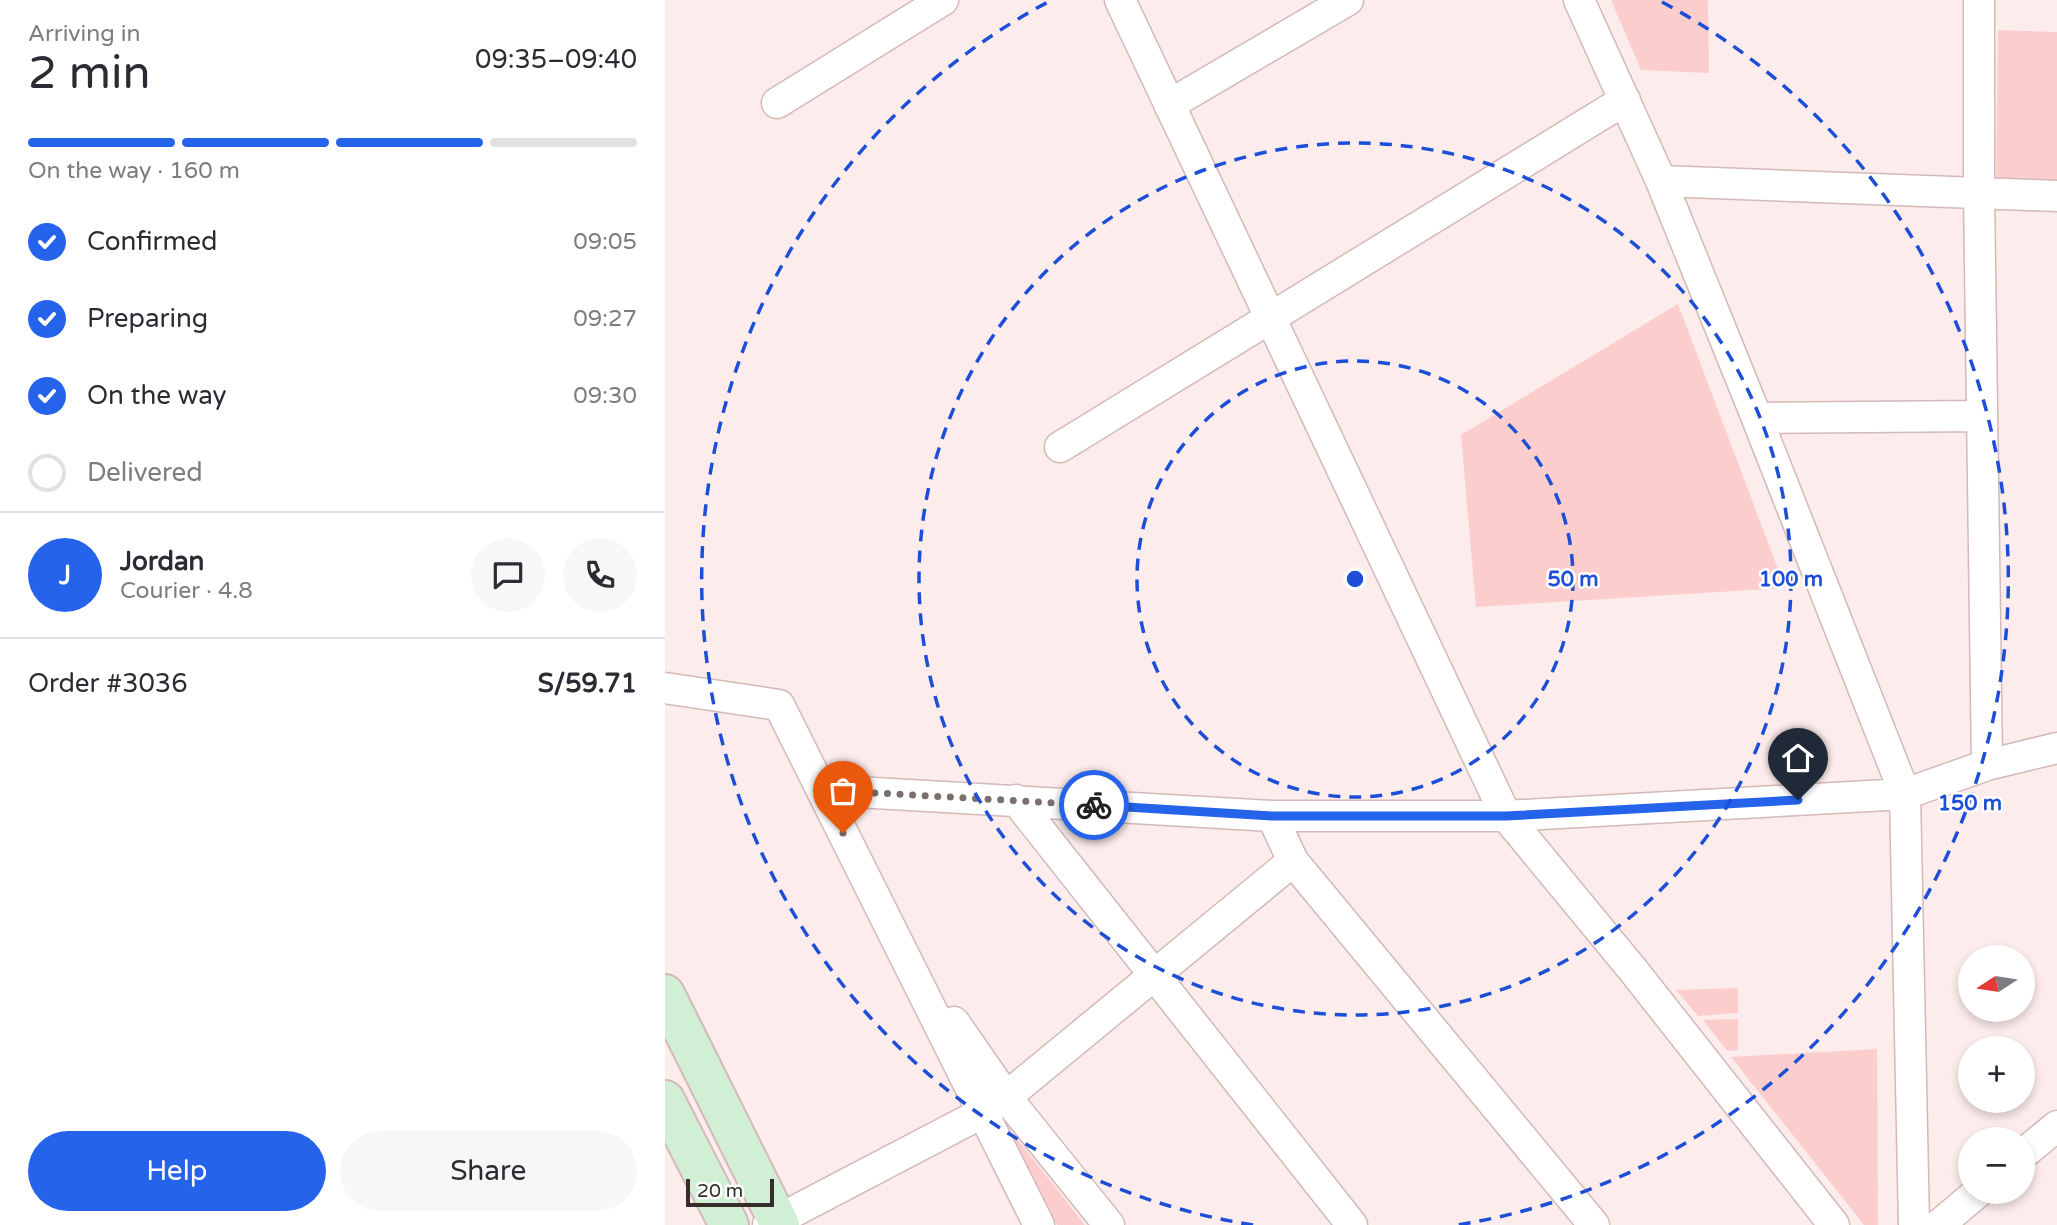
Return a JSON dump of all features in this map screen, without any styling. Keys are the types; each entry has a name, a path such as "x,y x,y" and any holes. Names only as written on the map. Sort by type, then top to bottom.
{"street":[{"path":"777,103 943,0"},
{"path":"1120,0 1506,816 1633,970 1835,1225"},
{"path":"1170,105 1348,0"},
{"path":"1579,0 1661,181 1905,794 1914,1225"},
{"path":"1979,0 1987,765"},
{"path":"1060,446 1625,100"},
{"path":"1661,181 2057,196"},
{"path":"1757,418 1982,416"},
{"path":"665,688 779,705 897,941 994,1105 1038,1225"},
{"path":"822,790 1272,816 1506,816 1905,794 1987,765 2057,748"},
{"path":"1016,800 1352,1225"},
{"path":"1272,816 1293,861 1594,1225"},
{"path":"665,994 775,1223 994,1105 1293,861"},
{"path":"665,1100 729,1225"},
{"path":"994,1105 1109,1225"},
{"path":"2035,1144 2057,1126"},
{"path":"1939,1225 1964,1204"}],"shaded area":[{"path":"1611,0 1708,0 1709,73 1641,70"},
{"path":"1998,30 2057,32 2057,182 1996,180"},
{"path":"1678,304 1785,588 1476,607 1461,435"},
{"path":"1738,988 1738,1013 1698,1016 1676,990"},
{"path":"1738,1019 1738,1050 1727,1051 1703,1020"},
{"path":"1877,1049 1878,1225 1864,1225 1731,1057"},
{"path":"1014,1135 1085,1225 1057,1225 1012,1136"}],"way so far":[{"path":"843,833 822,790 1094,805"}],"route":[{"path":"1094,805 1272,816 1506,816 1798,800"}]}
